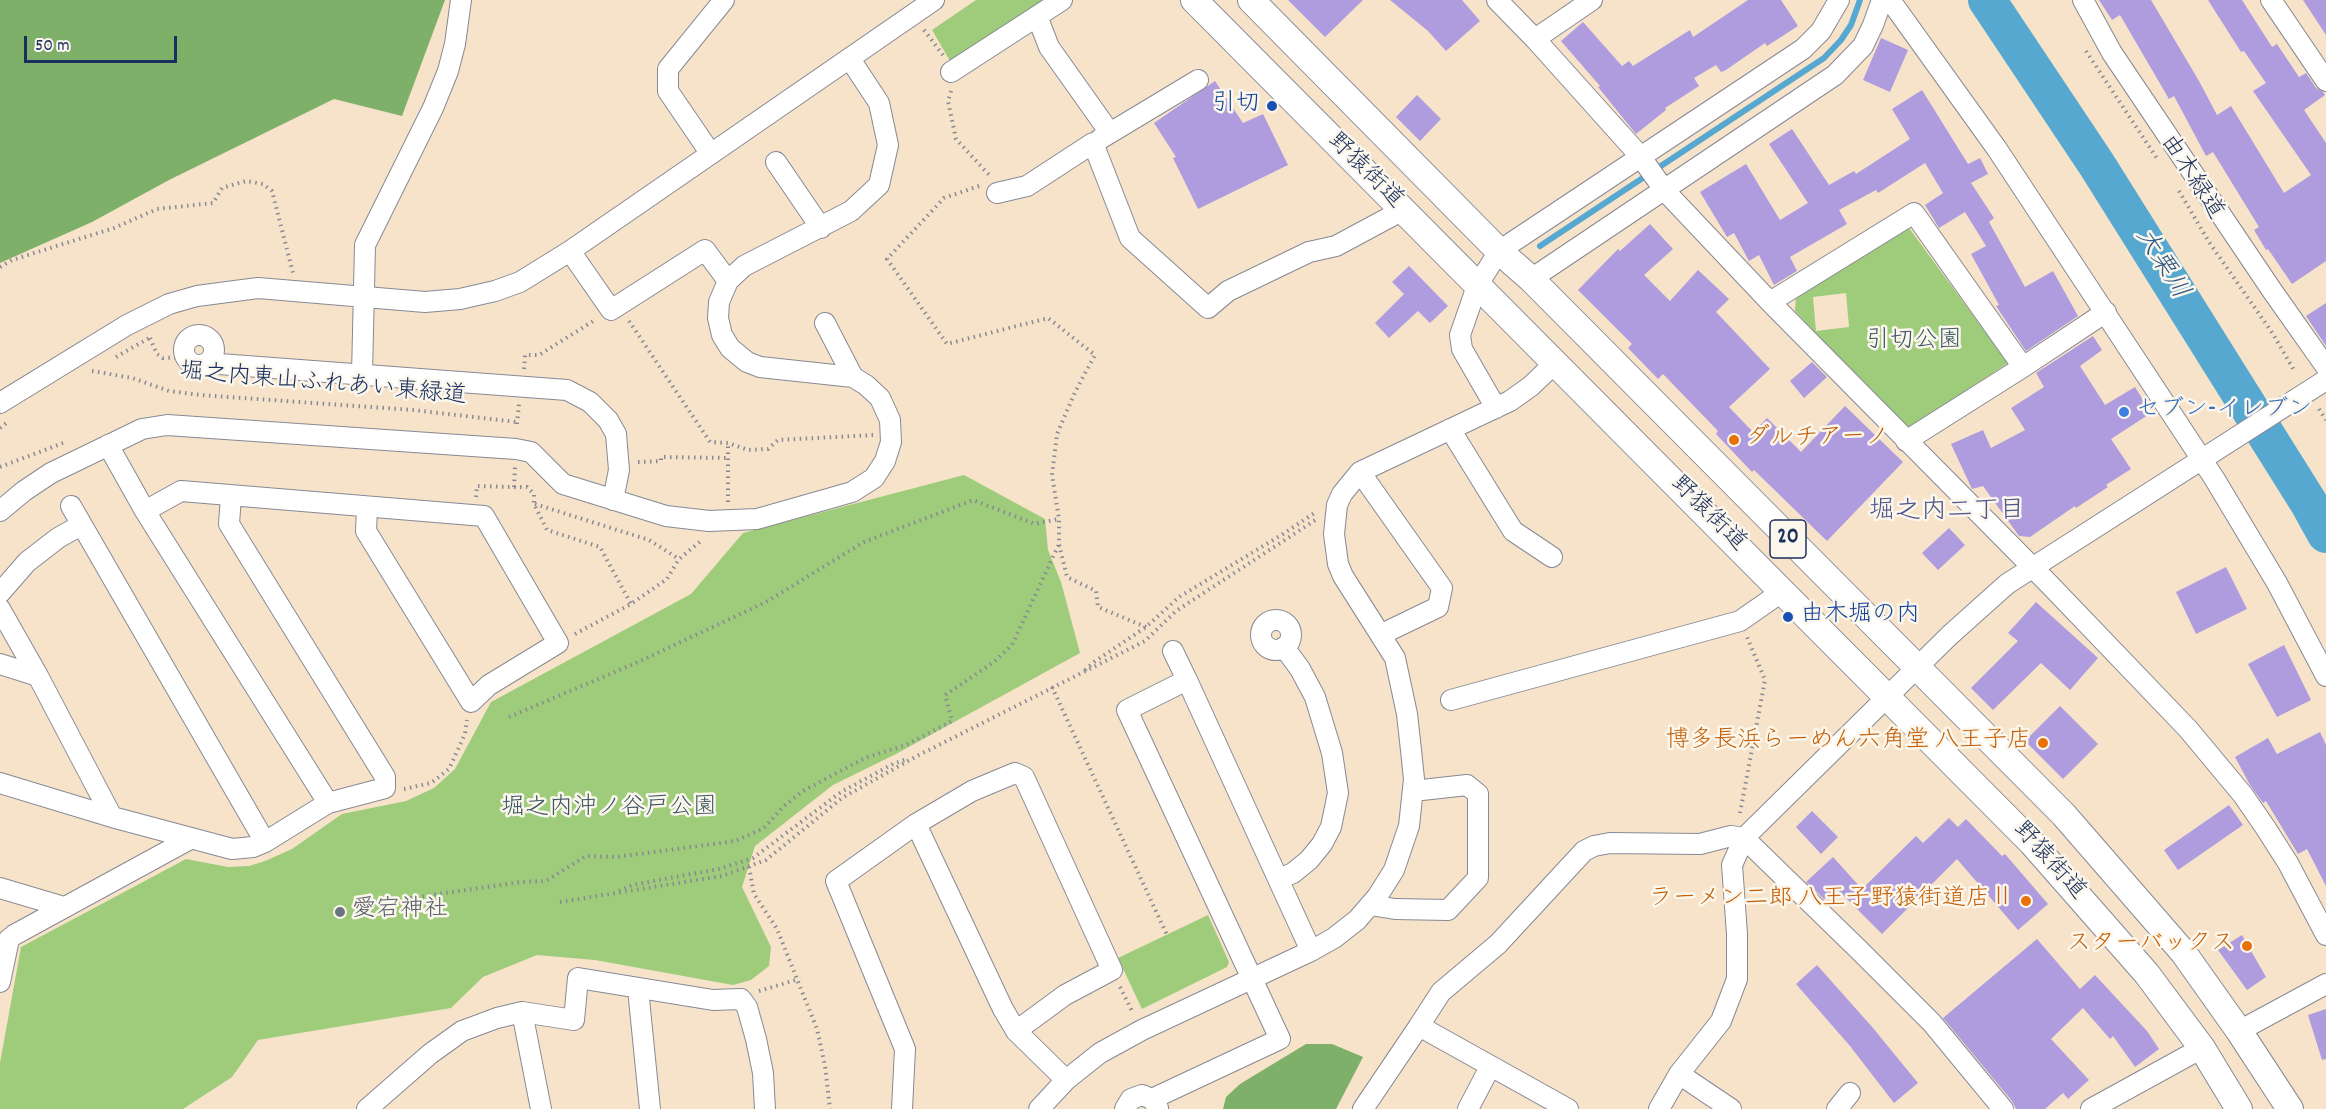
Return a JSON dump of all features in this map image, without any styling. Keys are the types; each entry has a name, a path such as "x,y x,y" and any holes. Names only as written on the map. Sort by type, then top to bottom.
{"main road":[{"name":"野猿街道","path":"1194,0 2031,842 2147,974 2202,1048 2240,1109"},
{"name":"野猿街道","path":"1251,0 2064,815 2183,952 2290,1109"}],"street":[{"path":"362,375 365,245 415,146 447,71 455,44 461,0"},
{"path":"711,154 668,91 668,69 724,0"},
{"path":"0,403 127,325 178,301 197,296 258,288 425,302 460,299 495,291 520,282 570,251 934,0"},
{"path":"951,72 1062,0"},
{"path":"1497,0 1640,156 1665,191 1770,302 2161,699 2243,795 2288,863 2326,935"},
{"path":"1534,39 1592,0"},
{"path":"1496,408 1462,349 1460,335 1477,286 1499,251 1803,49 1821,31 1839,0"},
{"path":"1531,279 1835,75 1863,46 1882,0"},
{"path":"1890,0 1997,149 2106,312 2209,454 2326,676"},
{"path":"2084,0 2112,53 2326,368"},
{"path":"2271,0 2326,81"},
{"path":"1037,16 1050,47 1102,138 1130,238 1208,308 1228,291 1309,252 1336,246 1403,210"},
{"path":"0,511 51,473 142,429 167,425 516,449 531,452 563,484 666,516 709,521 757,519 852,492 874,478 885,461 891,442 890,420 880,398 853,377 760,367 747,362 730,348 722,335 718,318 719,302 728,281 744,266 851,211 879,185 888,145 879,103 850,59"},
{"path":"997,193 1027,186 1198,80"},
{"path":"776,162 821,228"},
{"path":"1770,302 1914,213 2023,368"},
{"path":"570,251 615,308 705,250 728,281"},
{"path":"1906,441 2023,368 2106,312"},
{"path":"825,323 853,377"},
{"path":"206,363 214,352 212,343 205,336 196,335 188,340 184,348 185,357 192,364 206,363 567,390 590,402 608,420 616,434 619,462 613,500"},
{"path":"1039,1109 1066,1080 1100,1053 1142,1030 1311,951 1334,938 1357,920 1370,905 1394,870 1409,826 1413,791 1408,726 1395,658 1338,564 1334,534 1336,509 1342,494 1360,472 1510,401 1531,386 1555,363"},
{"path":"1363,1109 1441,992 1498,944 1584,851 1594,846 1610,843 1700,844 1737,837 1888,697 1982,604 2031,567 2326,380"},
{"path":"1450,429 1513,531 1552,557"},
{"path":"108,445 145,511 327,802"},
{"path":"1360,472 1442,588 1438,607 1382,634"},
{"path":"145,511 181,491 484,516 558,643 489,685 471,702 366,531 367,508"},
{"path":"0,783 112,817 232,849 253,848 327,802 385,788 385,777 229,524 231,496"},
{"path":"70,506 265,842"},
{"path":"0,593 27,562 58,538 81,525"},
{"path":"1450,700 1740,621 1783,591"},
{"path":"0,609 112,817"},
{"path":"1279,879 1293,873 1309,860 1322,844 1331,827 1338,793 1327,734 1315,697 1300,669 1284,647"},
{"path":"1173,651 1311,951"},
{"path":"0,664 38,676"},
{"path":"1125,1109 1127,1103 1136,1096 1142,1095 1155,1104 1280,1039 1127,710 1187,680"},
{"path":"902,1109 905,1049 836,881 916,824 972,791 1003,776 1016,773 1024,777 1112,970 1065,995 1016,1031"},
{"path":"1370,905 1395,909 1448,910 1478,878 1478,795 1467,784 1413,791"},
{"path":"916,824 1003,1009 1016,1031 1066,1080"},
{"path":"1659,1109 1679,1074 1721,1021 1737,979 1732,865 1737,837"},
{"path":"1737,837 1932,1023 2003,1109"},
{"path":"1,970 9,939 190,839"},
{"path":"0,888 64,907"},
{"path":"367,1109 430,1054 462,1031 497,1018 522,1012 574,1020 578,978 713,1000 741,999 747,1007 756,1039 763,1072 765,1109"},
{"path":"2239,1031 2326,984"},
{"path":"638,989 650,1109"},
{"path":"522,1012 541,1109"},
{"path":"1419,1026 1568,1109"},
{"path":"2091,1109 2202,1048"},
{"path":"1468,1109 1490,1067"},
{"path":"1679,1074 1731,1109"},
{"path":"1837,1109 1850,1093"}],"path":[{"path":"912,15 942,54 951,72 948,101 956,139 990,175 987,183 944,198 887,259 947,344 1048,318 1095,355 1075,392 1057,434 1052,475 1059,519 1059,544 1067,578 1096,591 1098,607 1146,627"},
{"name":"由木緑道","path":"2081,41 2090,60 2164,169"},
{"path":"0,267 12,260 114,228 157,209 213,203 222,188 246,181 263,184 272,191 293,274"},
{"name":"由木緑道","path":"2176,186 2209,242 2273,334 2295,372"},
{"path":"539,355 615,308 710,442 728,443 748,450 768,449 778,440 891,435"},
{"path":"112,360 158,333"},
{"path":"150,338 157,354 163,358 185,357"},
{"path":"85,375 102,366"},
{"name":"堀之内東山ふれあい東緑道","path":"92,371 132,378 170,391 200,395 413,410 517,422"},
{"path":"2319,409 2326,420"},
{"path":"0,428 14,418"},
{"path":"728,443 728,520"},
{"path":"619,462 661,461 661,457 728,458"},
{"path":"514,487 527,487 534,494 534,504 547,530 600,547 631,604"},
{"path":"509,717 636,663 766,602 864,542 973,500 1035,524 1059,519"},
{"path":"534,504 649,540 679,560"},
{"path":"1083,672 1146,627 1179,597 1316,512 1336,509"},
{"path":"560,902 722,876 766,860 842,798 916,756 1145,641 1176,611 1320,517 1336,509"},
{"path":"590,626 631,604 667,579 679,560 704,538"},
{"path":"369,904 521,882 546,881 585,856 617,858 735,841 764,828 784,806 803,791 865,758 906,745 952,721 945,695 994,662 1012,645 1059,544"},
{"path":"1737,837 1765,680 1740,621"},
{"path":"1052,687 1167,935"},
{"path":"385,788 400,790 430,783 449,769 465,734"},
{"path":"616,892 632,885 719,869 753,858 841,792 893,764 916,756"},
{"path":"749,867 754,894 777,929 799,979 817,1029 825,1066 830,1109"},
{"path":"1112,970 1142,1030"},
{"path":"741,999 754,992 799,979"}],"green space":[{"path":"0,0 445,0 402,116 334,99 169,180 92,222 0,263"},
{"path":"976,0 1048,0 953,66 932,30"},
{"name":"引切公園","path":"1909,228 2008,363 1906,430 1795,311 1796,295","holes":["1846,293 1849,327 1816,331 1813,297"]},
{"name":"堀之内沖ノ谷戸公園","path":"964,475 1045,519 1048,550 1061,582 1080,653 896,754 833,785 755,846 742,887 771,947 769,966 751,980 733,985 595,960 537,955 483,977 451,1008 258,1040 232,1077 183,1109 0,1109 0,1063 21,947 186,859 228,867 249,866 292,849 342,814 406,801 434,788 455,769 491,702 691,594 743,533"},
{"path":"1208,915 1229,962 1227,967 1142,1009 1118,958"},
{"path":"1306,1044 1332,1044 1363,1057 1336,1109 1223,1109 1226,1097 1240,1084"}],"building":[{"path":"1288,0 1363,0 1325,37"},
{"path":"1390,0 1462,0 1480,21 1446,51 1428,31"},
{"path":"1748,0 1781,0 1798,26 1767,46 1765,43 1726,70 1721,72 1716,65 1694,78 1699,86 1665,108 1666,110 1636,134 1598,87 1600,86 1561,41 1583,22 1622,66 1629,61 1633,66 1690,30 1693,37"},
{"path":"2099,0 2151,0 2217,115 2231,106 2284,193 2311,175 2253,91 2266,83 2244,51 2241,52 2208,0 2242,0 2272,47 2277,44 2299,77 2306,73 2316,88 2323,92 2325,95 2304,110 2326,143 2326,261 2292,284 2254,230 2259,227 2213,152 2206,156 2174,96 2169,99 2120,15 2112,20"},
{"path":"2303,0 2326,0 2326,35"},
{"path":"1881,38 1908,50 1890,92 1863,80"},
{"path":"1215,81 1243,123 1263,114 1288,165 1198,209 1173,158 1176,157 1154,123"},
{"path":"1922,90 1968,164 1980,158 1988,174 1971,183 1994,218 1989,222 2025,287 2053,271 2078,316 2026,351 1996,306 1999,305 1971,254 1986,246 1965,212 1939,228 1925,205 1943,193 1925,163 1878,193 1876,190 1839,210 1847,224 1790,257 1797,271 1774,285 1759,255 1749,261 1734,233 1727,237 1700,192 1746,164 1780,220 1808,203 1769,144 1792,129 1829,185 1854,171 1856,174 1910,139 1892,109"},
{"path":"1417,95 1441,119 1420,141 1396,117"},
{"path":"1650,224 1673,249 1644,275 1670,301 1698,270 1729,299 1716,312 1770,369 1729,407 1753,432 1767,418 1801,452 1845,406 1903,462 1827,541 1754,470 1752,472 1716,434 1718,431 1663,374 1658,379 1628,348 1632,344 1578,290 1618,249 1620,251"},
{"path":"1409,266 1448,306 1430,323 1418,311 1389,338 1375,323 1404,294 1392,282"},
{"path":"2326,303 2326,346 2306,316"},
{"path":"2093,336 2102,350 2080,366 2105,405 2135,387 2151,413 2111,439 2131,469 2106,485 2108,487 2076,508 2075,506 2030,537 2019,536 1983,486 1972,489 1951,444 1983,430 1991,448 2025,430 2011,408 2044,387 2036,373"},
{"path":"1812,362 1827,377 1804,398 1790,381"},
{"path":"1949,528 1965,545 1938,570 1922,553"},
{"path":"2226,567 2247,609 2196,634 2176,592"},
{"path":"2036,602 2098,658 2070,690 2041,663 1993,710 1971,688 2018,641 2008,633"},
{"path":"2284,645 2311,700 2277,717 2248,664"},
{"path":"2060,706 2098,744 2063,779 2025,741"},
{"path":"2320,732 2326,745 2326,886 2307,849 2298,854 2266,801 2263,803 2250,785 2235,757 2268,738 2277,754"},
{"path":"2229,805 2243,825 2178,870 2164,850"},
{"path":"1812,811 1838,837 1821,854 1796,827"},
{"path":"1949,818 1958,827 1966,819 2002,856 2005,854 2048,904 2018,930 1957,859 1882,934 1836,888 1824,899 1806,882 1833,857 1862,889 1916,836 1923,843"},
{"path":"2242,935 2266,977 2247,990 2218,950"},
{"path":"2037,939 2080,989 2095,975 2147,1031 2159,1049 2135,1067 2113,1036 2110,1039 2083,1008 2051,1039 2089,1080 2068,1099 2063,1093 2045,1109 2016,1109 2012,1101 1943,1018"},
{"path":"1817,965 1918,1083 1894,1103 1850,1046 1796,984"},
{"path":"2326,1009 2326,1059 2322,1060 2308,1015"}],"waterway":[{"path":"1540,246 1824,58 1851,25 1860,0"},
{"name":"大栗川","path":"1987,0 2097,165 2326,534"}],"place":[{"name":"引切","path":"1272,106"},
{"name":"セブン-イレブン","path":"2124,412"},
{"name":"ダルチアーノ","path":"1734,440"},
{"name":"由木堀の内","path":"1788,617"},
{"name":"博多長浜らーめん六角堂 八王子店","path":"2043,743"},
{"name":"ラーメン二郎 八王子野猿街道店Ⅱ","path":"2026,901"},
{"name":"愛宕神社","path":"340,912"},
{"name":"スターバックス","path":"2247,946"}],"district":[{"name":"堀之内二丁目","path":"1947,513"}]}
